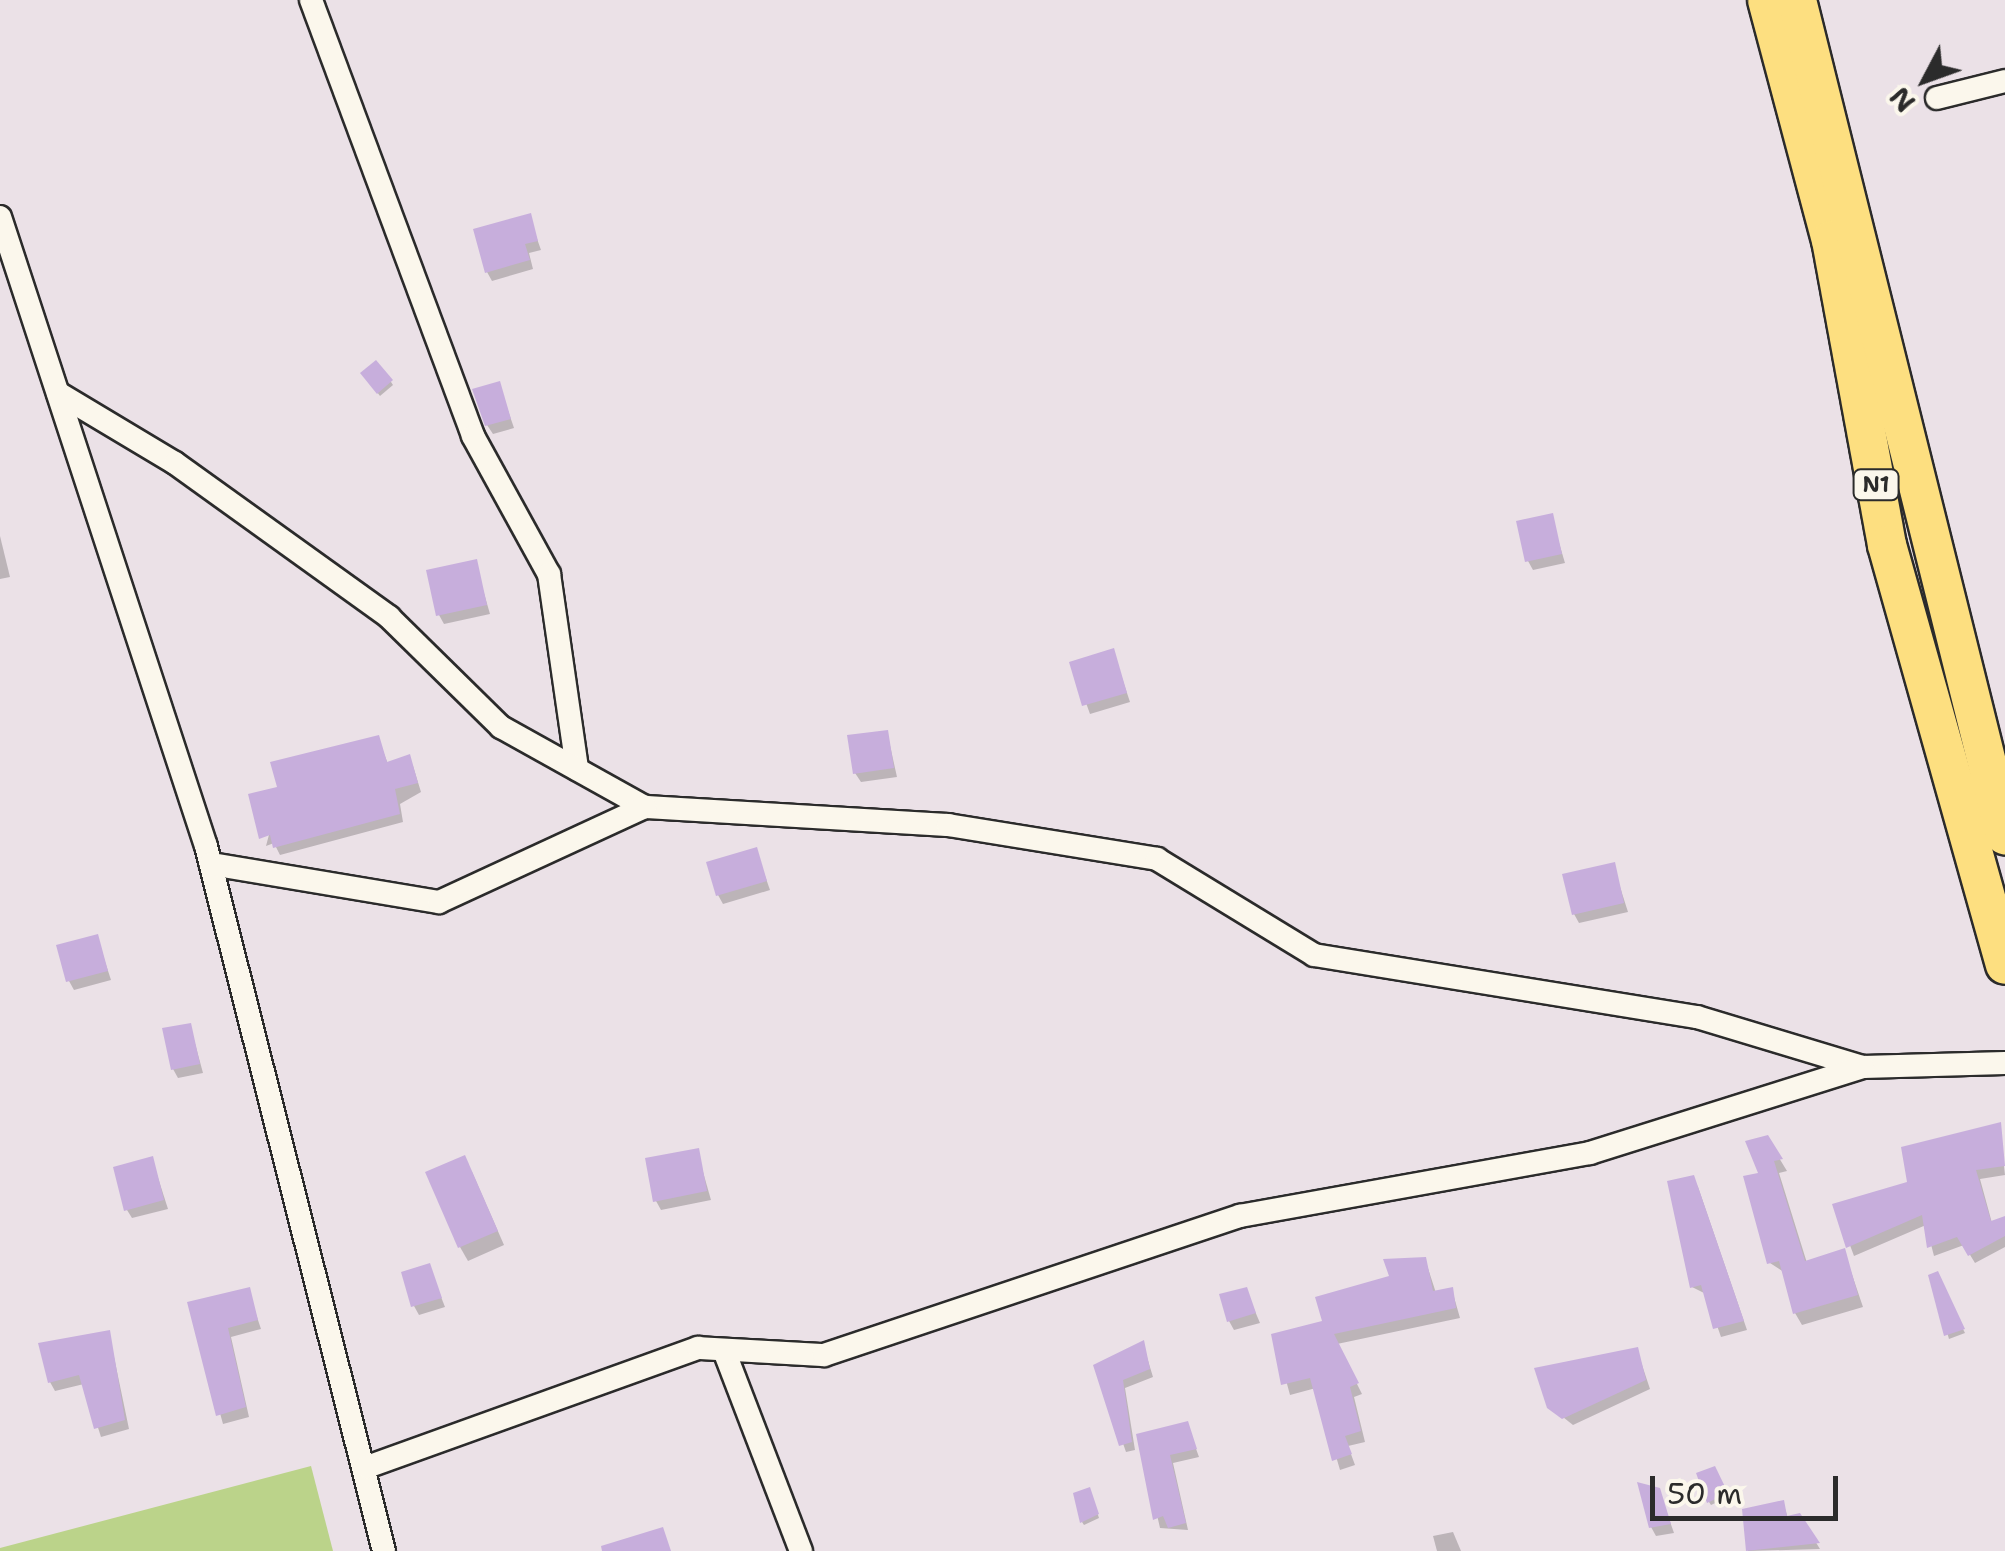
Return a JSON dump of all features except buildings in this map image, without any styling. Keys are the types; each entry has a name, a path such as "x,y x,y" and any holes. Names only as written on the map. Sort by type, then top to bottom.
{"main road":[{"name":"N1","path":"1767,0 1831,240 1888,545 2005,965"},
{"name":"N1","path":"1796,0 2005,835"}],"street":[{"path":"311,0 474,436 549,574 576,769"},
{"path":"1937,98 2005,81"},
{"path":"0,217 211,864 367,1467 384,1551"},
{"path":"58,393 343,584 501,727 645,807 948,825 1157,860 1314,955 1697,1017 1863,1067"},
{"path":"211,864 440,902 645,807"},
{"path":"367,1467 698,1348 724,1353 824,1355 1240,1216 1590,1154 1863,1067 2005,1062"},
{"path":"724,1353 801,1551"}],"green space":[{"path":"311,1466 333,1551 0,1551 0,1548"}]}
